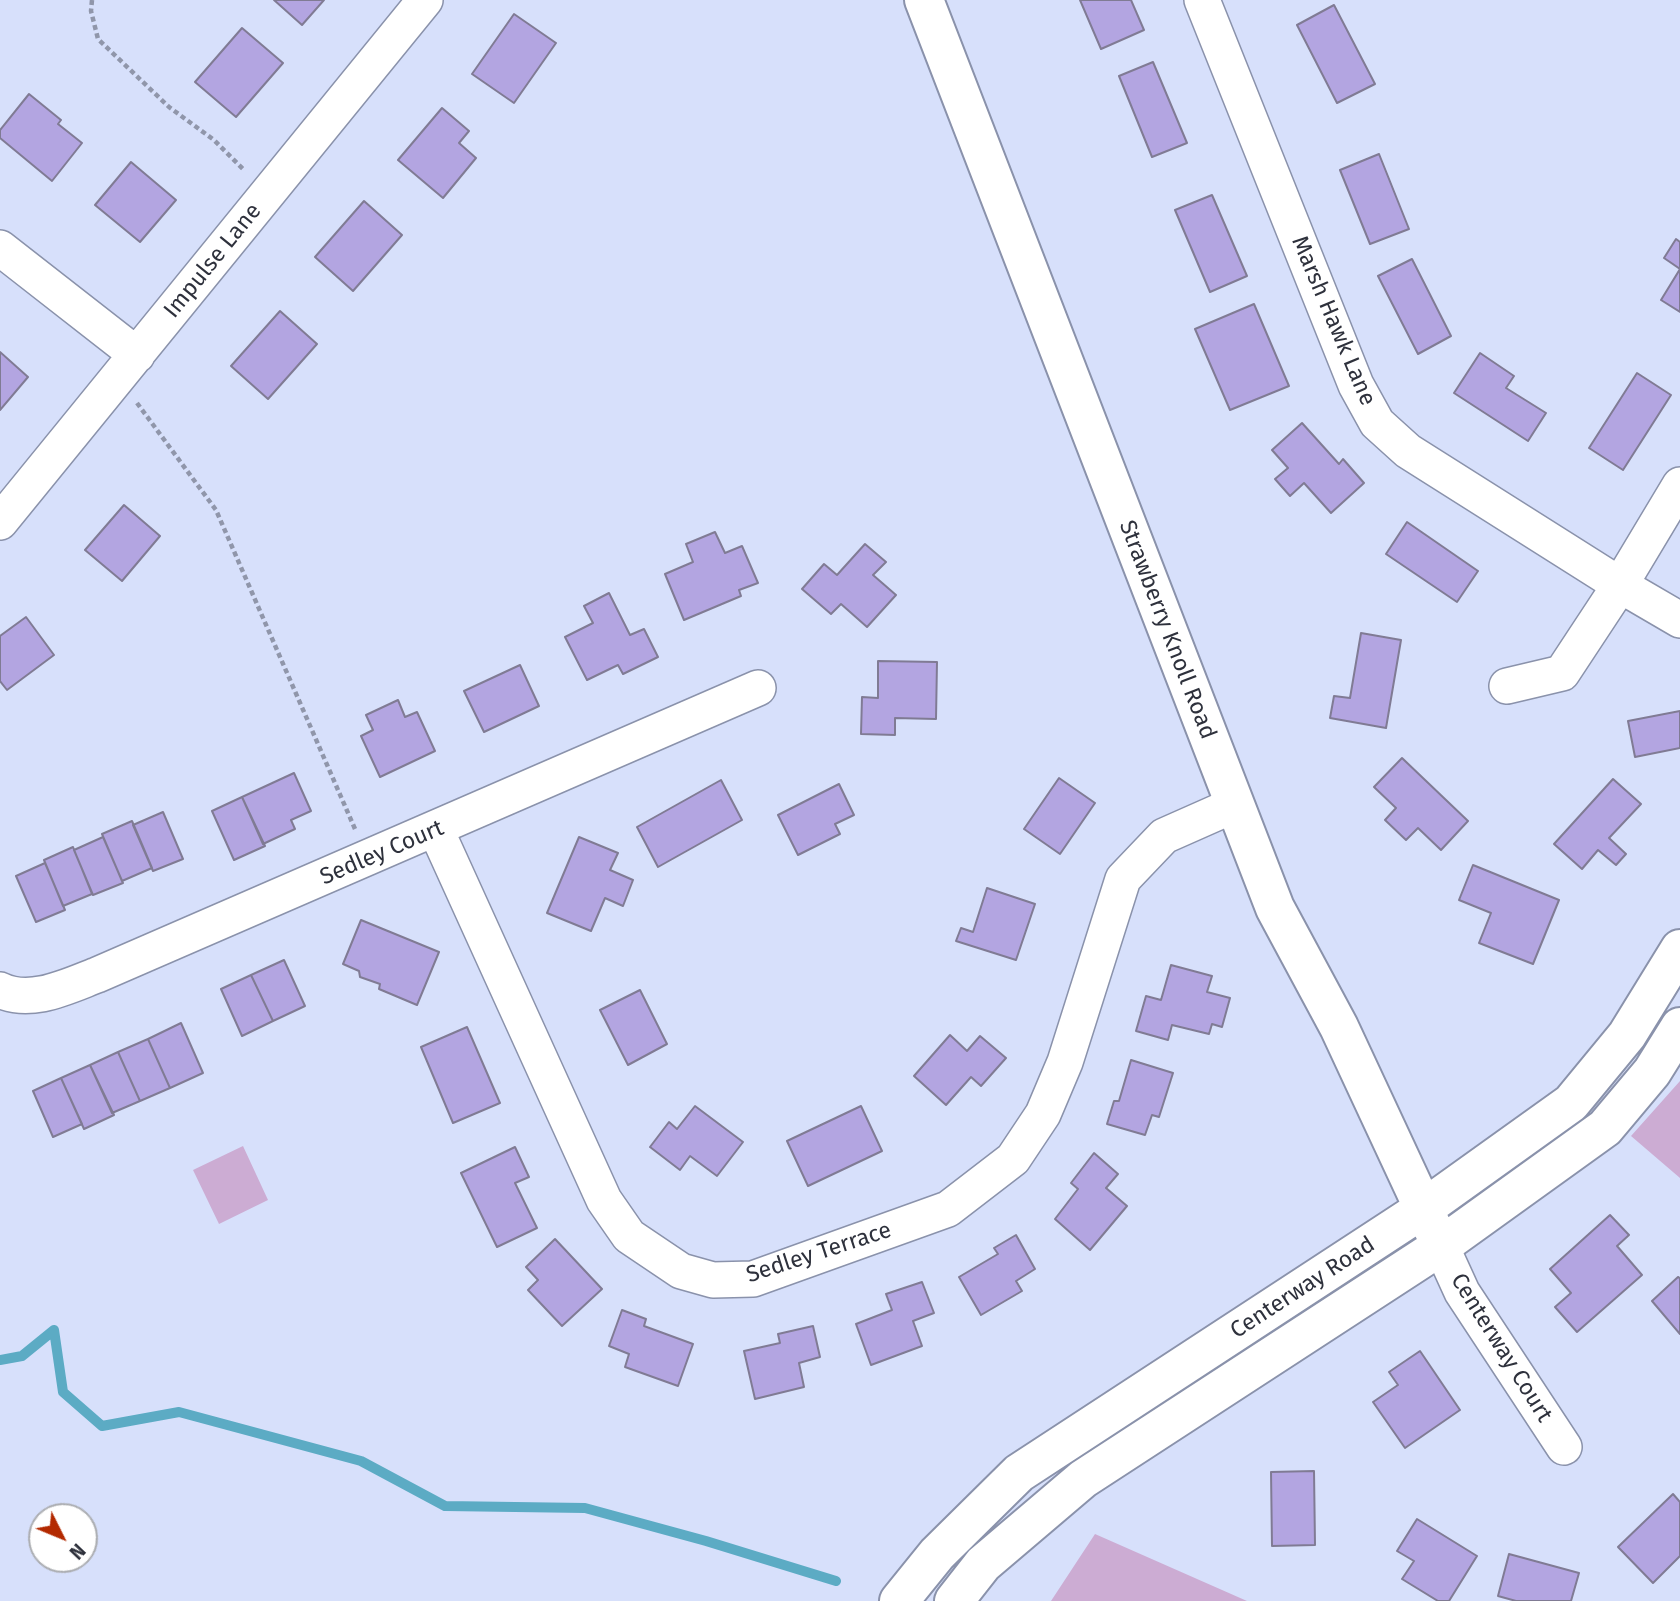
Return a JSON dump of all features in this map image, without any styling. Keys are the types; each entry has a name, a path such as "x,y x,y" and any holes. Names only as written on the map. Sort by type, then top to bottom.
{"street":[{"name":"Impulse Lane","path":"0,522 425,0"},
{"name":"Strawberry Knoll Road","path":"924,0 1275,908 1339,1027 1441,1247"},
{"name":"Marsh Hawk Lane","path":"1202,0 1356,385 1377,423 1408,451 1680,620"},
{"path":"0,248 137,355"},
{"path":"1507,686 1562,673 1620,585 1680,485"},
{"name":"Sedley Court","path":"0,990 6,993 44,995 97,975 758,688"},
{"name":"Sedley Terrace","path":"436,830 604,1200 629,1236 681,1271 713,1280 753,1279 948,1209 1013,1159 1043,1114 1065,1062 1124,879 1164,836 1234,805"},
{"name":"Centerway Road","path":"899,1601 937,1554 1019,1473 1423,1209 1571,1103 1627,1035 1680,949"},
{"name":"Centerway Road","path":"954,1601 983,1564 1083,1479 1441,1247 1605,1128 1652,1072 1680,1027"},
{"name":"Centerway Court","path":"1441,1247 1462,1292 1564,1447"}],"path":[{"path":"92,0 91,10 98,39 169,107 214,141 269,192"},
{"path":"114,383 140,406 216,510 368,859"}],"shaded area":[{"path":"1680,1081 1680,1178 1631,1136"},
{"path":"243,1146 268,1200 219,1224 193,1170"},
{"path":"1095,1534 1247,1601 1051,1601"}],"building":[{"path":"274,0 324,0 302,25"},
{"path":"1080,0 1131,0 1144,30 1101,49"},
{"path":"1334,5 1375,84 1337,103 1297,25"},
{"path":"514,14 556,43 514,103 472,74"},
{"path":"242,28 283,63 236,117 195,82"},
{"path":"1153,62 1187,143 1152,157 1119,76"},
{"path":"29,94 61,120 58,124 82,143 52,181 0,138 0,130"},
{"path":"442,108 469,131 459,143 476,158 443,198 398,160"},
{"path":"1379,154 1409,229 1370,244 1340,170"},
{"path":"131,162 176,200 140,242 95,205"},
{"path":"1212,195 1247,276 1210,292 1175,210"},
{"path":"364,201 402,235 353,291 315,257"},
{"path":"1676,239 1680,242 1680,269 1664,258"},
{"path":"1412,259 1451,336 1418,354 1378,276"},
{"path":"1680,269 1680,312 1661,300"},
{"path":"1254,304 1289,386 1230,410 1195,329"},
{"path":"280,311 317,344 268,399 231,366"},
{"path":"0,352 28,377 0,410"},
{"path":"1480,353 1514,376 1506,388 1546,413 1528,441 1454,393"},
{"path":"1637,373 1671,395 1623,470 1589,448"},
{"path":"1302,423 1339,464 1343,459 1364,483 1331,513 1304,483 1290,496 1275,479 1288,468 1272,450"},
{"path":"124,505 160,536 122,581 85,550"},
{"path":"1407,522 1478,571 1457,602 1386,554"},
{"path":"715,532 725,553 742,546 758,583 739,590 741,596 684,620 665,574 693,562 686,544"},
{"path":"865,544 886,562 873,575 896,595 867,627 841,604 831,614 802,589 824,564 837,575"},
{"path":"609,593 630,635 644,629 658,657 623,674 618,665 587,680 565,637 593,623 584,606"},
{"path":"26,617 54,655 7,690 0,681 0,636"},
{"path":"1361,633 1401,640 1386,728 1330,718 1334,696 1350,698"},
{"path":"878,661 937,662 936,719 895,718 895,735 861,734 862,697 878,698"},
{"path":"520,665 539,706 484,732 464,691"},
{"path":"398,700 405,717 417,712 435,751 380,777 361,736 373,730 366,715"},
{"path":"1680,711 1680,748 1635,757 1628,721"},
{"path":"1402,758 1468,821 1441,850 1418,828 1406,840 1385,820 1396,808 1374,787"},
{"path":"294,773 311,811 291,820 295,829 263,844 242,797"},
{"path":"1059,778 1095,803 1060,854 1024,829"},
{"path":"1613,779 1641,804 1609,838 1626,854 1616,865 1598,850 1582,869 1554,844"},
{"path":"721,780 742,820 658,867 637,827"},
{"path":"839,784 854,815 835,824 840,834 798,855 778,815"},
{"path":"242,797 265,846 234,860 212,811"},
{"path":"163,812 183,859 153,871 133,825"},
{"path":"132,821 152,868 122,881 102,834"},
{"path":"103,837 123,883 93,895 74,850"},
{"path":"579,837 618,853 610,870 633,880 623,906 605,898 591,931 547,913"},
{"path":"73,847 92,894 63,906 44,860"},
{"path":"45,863 65,910 36,922 16,876"},
{"path":"1473,865 1559,900 1533,964 1479,943 1491,913 1459,900"},
{"path":"987,888 1035,904 1016,960 956,941 961,928 973,932"},
{"path":"361,920 439,952 417,1005 379,989 380,984 360,977 359,971 343,964"},
{"path":"284,960 305,1006 273,1021 251,975"},
{"path":"1171,965 1212,976 1207,992 1230,998 1222,1027 1212,1024 1209,1034 1172,1025 1168,1040 1136,1031 1146,996 1161,1000"},
{"path":"251,975 273,1021 242,1036 221,989"},
{"path":"640,990 667,1044 628,1065 600,1010"},
{"path":"181,1023 203,1073 170,1088 148,1039"},
{"path":"467,1027 500,1103 453,1123 421,1047"},
{"path":"950,1035 967,1051 980,1036 1006,1058 981,1086 971,1077 946,1105 914,1076"},
{"path":"148,1039 170,1088 140,1101 118,1052"},
{"path":"118,1052 140,1101 112,1113 90,1065"},
{"path":"1131,1060 1173,1073 1159,1117 1152,1115 1145,1135 1107,1124 1114,1101 1119,1101"},
{"path":"90,1065 114,1115 84,1129 61,1078"},
{"path":"61,1078 82,1124 53,1137 33,1091"},
{"path":"695,1106 743,1142 717,1176 690,1156 680,1170 650,1147 669,1122 677,1129"},
{"path":"861,1106 882,1151 808,1186 787,1141"},
{"path":"515,1147 529,1177 515,1183 537,1228 497,1247 461,1173"},
{"path":"1094,1153 1118,1174 1106,1188 1127,1206 1090,1250 1055,1219 1078,1189 1071,1183"},
{"path":"1610,1215 1629,1235 1617,1246 1642,1275 1577,1332 1555,1307 1571,1293 1550,1269"},
{"path":"1016,1235 1035,1269 1016,1281 1022,1291 981,1315 959,1277 998,1254 994,1248"},
{"path":"555,1239 602,1289 562,1326 528,1290 538,1280 526,1267"},
{"path":"1680,1278 1680,1334 1652,1301"},
{"path":"922,1282 934,1313 913,1321 922,1346 871,1365 856,1324 892,1310 886,1294"},
{"path":"622,1310 646,1319 644,1326 693,1344 678,1386 625,1367 629,1354 609,1346"},
{"path":"813,1326 820,1357 799,1363 804,1387 755,1399 744,1351 780,1343 778,1334"},
{"path":"1420,1351 1460,1410 1405,1448 1373,1402 1398,1385 1389,1372"},
{"path":"1314,1471 1315,1545 1272,1546 1271,1472"},
{"path":"1673,1494 1680,1502 1680,1556 1653,1583 1618,1547"},
{"path":"1417,1519 1477,1556 1449,1601 1438,1601 1402,1579 1414,1561 1397,1551"},
{"path":"1509,1554 1579,1573 1571,1601 1516,1601 1498,1596"}],"waterway":[{"path":"0,1360 22,1356 54,1330 63,1392 102,1426 179,1412 361,1461 445,1506 585,1508 706,1541 836,1581"}]}
